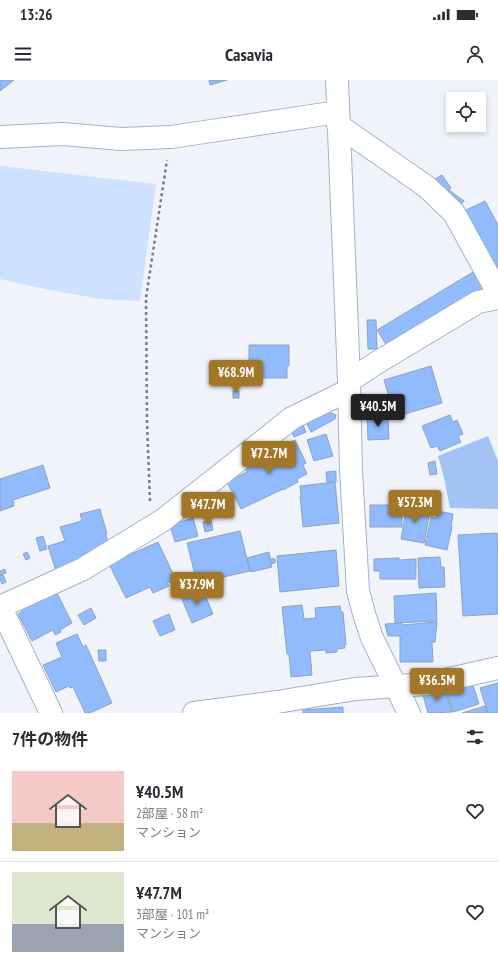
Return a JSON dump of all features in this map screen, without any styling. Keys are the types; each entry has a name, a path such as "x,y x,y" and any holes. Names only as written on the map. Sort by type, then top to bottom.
{"street":[{"path":"337,80 351,471 358,591 372,638 410,713"},
{"path":"0,137 63,134 121,139 168,137 338,119 427,187 454,213 498,294"},
{"path":"51,713 0,607 83,569 151,528 292,418 349,385 378,362 478,302 498,298"},
{"path":"194,713 277,702 355,689 426,684 498,668"}],"path":[{"path":"151,528 147,423 146,298 168,153 168,137"}],"shaded area":[{"path":"0,166 156,184 140,301 100,299 0,279"},
{"path":"488,436 498,461 498,509 450,508 438,456"}],"building":[{"path":"0,80 14,80 0,91"},
{"path":"209,80 227,80 210,85"},
{"path":"442,175 451,188 444,193 435,179"},
{"path":"449,190 464,201 460,206 444,193"},
{"path":"485,201 498,225 498,271 464,211"},
{"path":"473,272 483,289 387,346 377,330"},
{"path":"367,320 376,320 377,349 368,349"},
{"path":"249,345 289,345 289,366 287,366 287,378 261,378 261,374 250,374"},
{"path":"431,366 442,403 395,417 384,380"},
{"path":"233,391 239,391 239,398 233,398"},
{"path":"323,410 336,415 335,419 311,432 305,420"},
{"path":"450,415 453,422 457,420 463,434 458,436 461,442 440,451 437,446 431,448 422,426"},
{"path":"388,417 389,439 368,440 367,418"},
{"path":"303,425 306,432 294,437 291,430"},
{"path":"326,434 333,456 314,461 307,440"},
{"path":"295,440 306,463 303,465 307,474 297,479 298,482 283,490 241,509 227,482 247,472 244,466"},
{"path":"435,461 437,474 430,475 428,463"},
{"path":"43,465 50,488 13,500 14,506 0,511 0,479"},
{"path":"336,471 336,482 327,482 326,472"},
{"path":"335,482 339,523 303,527 300,486"},
{"path":"370,505 396,505 396,508 402,508 402,527 370,527"},
{"path":"407,505 430,510 424,543 401,539"},
{"path":"100,509 108,543 56,571 48,546 65,541 60,527 82,521 80,514"},
{"path":"438,511 453,514 447,550 425,545 431,517 436,518"},
{"path":"193,518 198,536 175,542 170,525"},
{"path":"211,520 213,530 205,532 203,522"},
{"path":"240,531 250,571 197,583 187,543"},
{"path":"497,533 498,614 463,616 458,535"},
{"path":"43,536 47,549 40,551 36,538"},
{"path":"158,542 176,580 167,583 169,586 153,593 150,587 126,598 109,564"},
{"path":"336,550 339,586 280,592 277,556"},
{"path":"27,552 30,558 26,560 23,554"},
{"path":"269,552 272,567 251,572 247,558"},
{"path":"440,557 441,567 444,567 445,587 419,588 418,558"},
{"path":"399,558 399,560 416,559 416,579 380,579 380,571 374,571 374,559"},
{"path":"271,559 275,559 275,563 271,563"},
{"path":"5,569 6,573 0,575 0,571"},
{"path":"3,575 6,582 2,584 0,576"},
{"path":"202,588 213,614 192,623 181,597"},
{"path":"57,593 72,623 60,630 61,632 55,635 53,630 32,641 18,614 22,612 20,608 29,604 30,606"},
{"path":"436,593 437,621 395,623 394,596"},
{"path":"302,605 304,619 316,618 315,608 340,606 341,612 343,612 346,645 344,645 345,648 337,649 337,652 326,653 326,650 310,651 312,675 291,677 282,607"},
{"path":"91,608 96,618 84,625 78,615"},
{"path":"169,614 175,630 160,636 153,621"},
{"path":"437,622 435,642 432,642 433,662 400,662 400,636 388,636 385,624 402,623 402,625"},
{"path":"77,634 83,647 86,645 112,703 90,713 85,713 73,687 70,688 69,686 56,692 43,665 62,657 56,643"},
{"path":"98,650 106,650 106,661 99,661"},
{"path":"472,682 479,704 453,712 446,689"},
{"path":"498,683 498,713 488,713 480,688"},
{"path":"445,689 452,712 428,713 423,695"},
{"path":"485,706 487,713 462,713"},
{"path":"343,707 343,713 303,713 303,710"}]}
